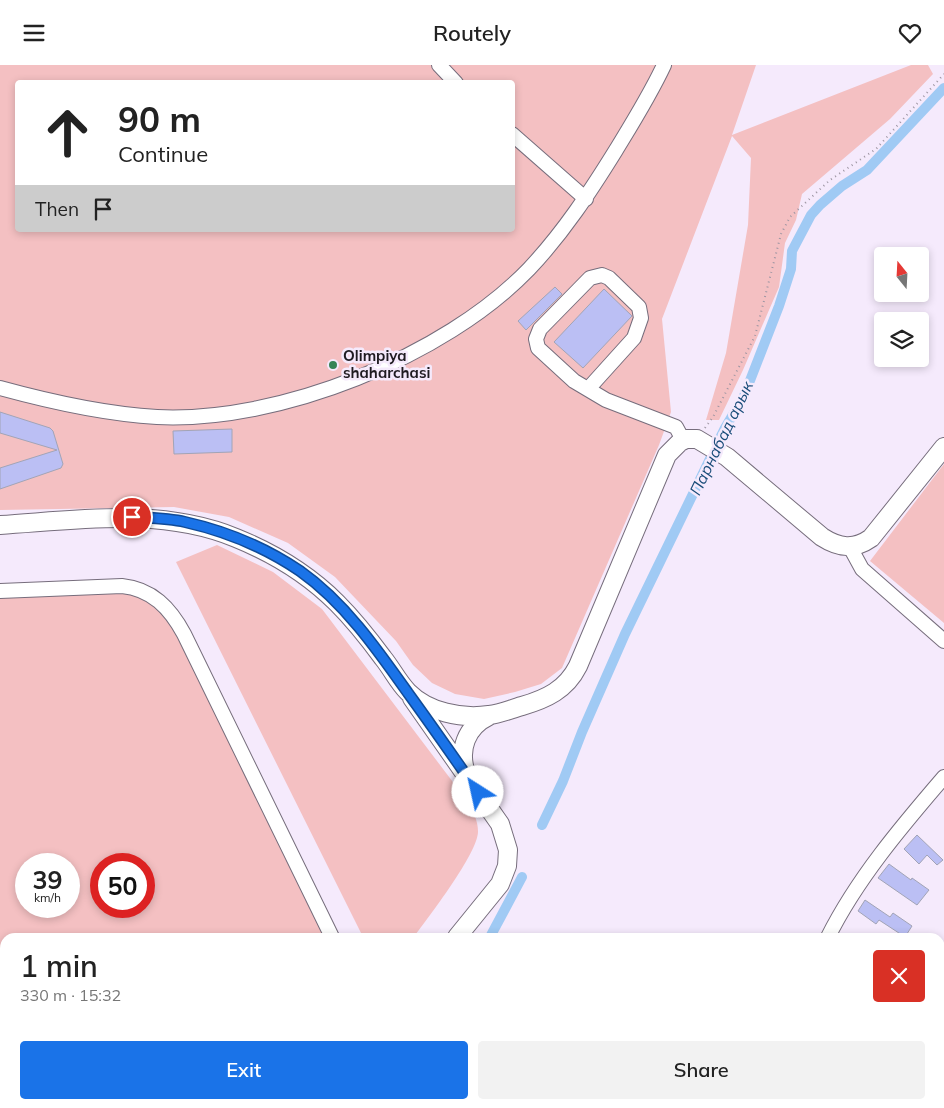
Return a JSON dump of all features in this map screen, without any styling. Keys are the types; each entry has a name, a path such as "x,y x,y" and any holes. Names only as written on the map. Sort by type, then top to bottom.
{"main road":[{"path":"406,690 426,704 447,713 470,717 494,714 548,697 559,690 572,677 578,666 667,455 676,444 696,441 727,457 822,537 835,545 850,547 871,538 944,447"},
{"path":"0,525 132,517 183,521 235,537 280,559 300,571 319,587 353,620 384,658 500,824 506,841 508,859 506,873 500,884 460,933"},
{"path":"467,777 463,754 468,735 476,724 494,714"}],"street":[{"path":"439,65 453,80"},
{"path":"0,387 67,404 136,415 158,417 206,415 247,410 291,400 339,386 386,366 463,323 498,297 528,269 586,199 650,96 664,65"},
{"path":"515,137 586,199"},
{"path":"588,389 634,338 641,318 639,307 609,278 602,275 590,277 540,329 536,335 538,348 574,381 606,400 676,427 696,441"},
{"path":"850,547 862,569 944,641"},
{"path":"0,591 122,585 149,593 164,605 176,619 184,634 330,933"},
{"path":"830,933 905,822 944,777"}],"path":[{"path":"696,441 713,417 755,336 780,234 790,217 830,180 876,149 944,75"}],"shaded area":[{"name":"Olimpiya shaharchasi","path":"0,65 756,65 732,135 911,65 928,65 933,74 890,119 802,194 796,220 785,243 779,287 719,420 706,420 726,353 748,225 751,158 732,136 662,319 671,412 659,445 562,668 541,684 484,699 455,694 432,683 413,665 396,641 335,577 288,543 229,517 174,507 0,510"},
{"path":"944,464 944,623 870,561"},
{"path":"217,545 273,572 322,609 468,802 478,827 476,841 452,885 417,933 361,933 176,562"},
{"path":"134,591 169,616 326,933 0,933 0,596"}],"building":[{"path":"555,287 562,294 526,330 518,321"},
{"path":"604,289 632,316 583,368 554,342"},
{"path":"0,412 50,428 53,431 63,464 61,468 0,489 0,468 57,450 0,433"},
{"path":"232,429 232,452 174,454 173,431"},
{"path":"917,835 943,860 937,865 927,855 919,864 904,849"},
{"path":"889,864 929,890 917,905 878,878"},
{"path":"865,900 890,917 893,913 912,926 908,933 899,933 879,920 876,924 858,911"}],"waterway":[{"name":"Парнабад арык","path":"542,825 563,781 582,732 625,634 725,428 744,396 779,306 791,269 792,251 811,215 842,186 867,170 944,88"},
{"name":"Парнабад арык","path":"492,933 522,877"}],"place":[{"name":"Olimpiya shaharchasi","path":"333,365"}],"route":[{"path":"132,517 183,521 210,528 258,547 300,571 353,620 384,658 478,792"}]}
